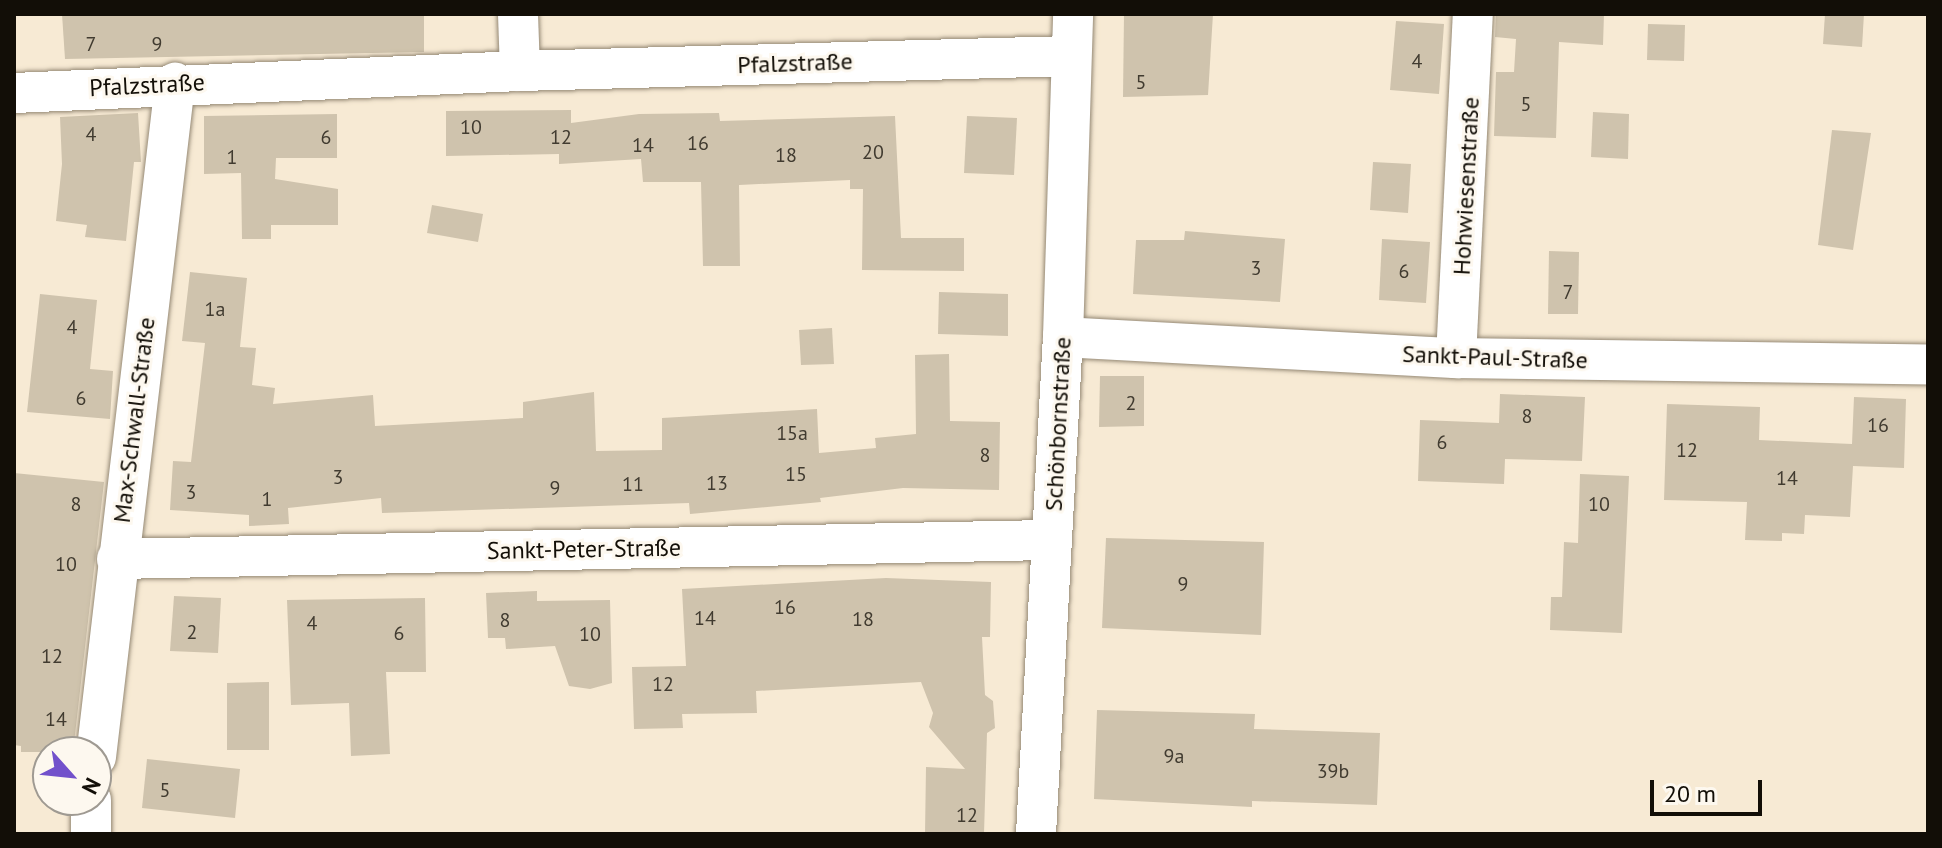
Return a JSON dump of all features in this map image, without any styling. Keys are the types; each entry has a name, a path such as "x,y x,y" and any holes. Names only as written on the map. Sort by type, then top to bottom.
{"street":[{"path":"518,14 520,71"},
{"name":"Schönbornstraße","path":"1036,834 1063,337 1073,14"},
{"name":"Hohwiesenstraße","path":"1456,358 1473,14"},
{"name":"Pfalzstraße","path":"14,93 175,83 1071,56"},
{"name":"Max-Schwall-Straße","path":"98,736 175,83"},
{"name":"Sankt-Paul-Straße","path":"1063,337 1456,358 1928,365"},
{"name":"Sankt-Peter-Straße","path":"117,559 1051,540"}],"building":[{"path":"62,14 424,14 424,52 65,59"},
{"path":"1124,14 1213,14 1208,95 1123,97"},
{"path":"1496,14 1604,14 1603,45 1559,42 1556,138 1494,136 1496,72 1514,72 1516,39 1495,37"},
{"path":"1825,14 1864,14 1862,47 1823,44"},
{"path":"1396,21 1444,24 1439,94 1390,90"},
{"path":"1648,24 1685,25 1684,61 1647,60"},
{"path":"571,110 571,123 639,114 719,113 720,121 895,116 901,238 964,238 964,271 862,270 863,189 850,189 850,180 739,185 740,266 703,266 701,182 643,182 641,159 559,164 559,154 446,156 446,111"},
{"path":"1593,112 1629,114 1628,159 1591,157"},
{"path":"138,113 141,162 134,162 126,241 85,237 87,225 56,221 62,164 60,117"},
{"path":"337,114 337,158 276,158 275,179 338,189 338,225 271,225 271,239 242,239 241,173 204,174 204,116"},
{"path":"967,116 1017,118 1014,175 964,173"},
{"path":"1832,130 1871,133 1853,250 1818,245"},
{"path":"1373,162 1411,164 1408,213 1370,210"},
{"path":"432,205 483,214 478,242 427,233"},
{"path":"1185,231 1285,239 1280,302 1133,294 1136,240 1184,240"},
{"path":"1382,239 1430,242 1426,303 1379,300"},
{"path":"1549,251 1579,252 1578,314 1548,314"},
{"path":"190,272 247,278 240,347 256,348 252,385 275,388 273,404 373,395 375,426 523,418 523,402 594,392 596,451 662,450 662,418 817,409 819,453 876,448 875,438 916,434 915,355 949,354 950,421 1000,422 999,490 903,488 820,498 821,502 690,514 689,503 382,513 381,498 288,508 289,524 249,526 249,515 170,510 173,461 191,462 205,343 182,341"},
{"path":"939,292 1008,294 1008,336 938,334"},
{"path":"40,294 97,300 90,369 113,371 110,419 27,412"},
{"path":"832,328 834,364 801,365 799,330"},
{"path":"1100,376 1144,376 1144,426 1099,427"},
{"path":"1500,394 1585,397 1582,461 1505,459 1504,484 1418,481 1420,420 1499,423"},
{"path":"1854,397 1906,399 1904,468 1853,466 1850,517 1805,515 1804,534 1782,533 1782,541 1745,540 1747,502 1664,500 1667,404 1760,407 1759,440 1852,444"},
{"path":"14,473 104,482 75,736 32,736 32,752 21,752 21,746 14,745"},
{"path":"1580,474 1629,476 1622,633 1550,630 1551,597 1562,597 1564,542 1578,543"},
{"path":"1106,538 1264,542 1261,635 1102,628"},
{"path":"886,578 991,582 990,637 982,637 985,695 993,701 995,728 987,733 984,834 925,834 926,767 965,769 929,727 933,713 921,682 756,691 757,713 682,714 683,728 634,729 632,667 686,666 682,589"},
{"path":"537,591 537,601 610,600 612,683 590,689 569,686 555,646 506,649 505,638 488,638 486,593"},
{"path":"174,596 221,598 218,653 170,651"},
{"path":"425,598 426,672 386,672 390,754 351,756 349,703 291,705 287,600"},
{"path":"269,682 269,750 227,750 227,683"},
{"path":"1097,710 1255,714 1254,729 1380,733 1377,805 1252,801 1252,807 1094,799"},
{"path":"147,759 240,769 235,818 142,808"}]}
